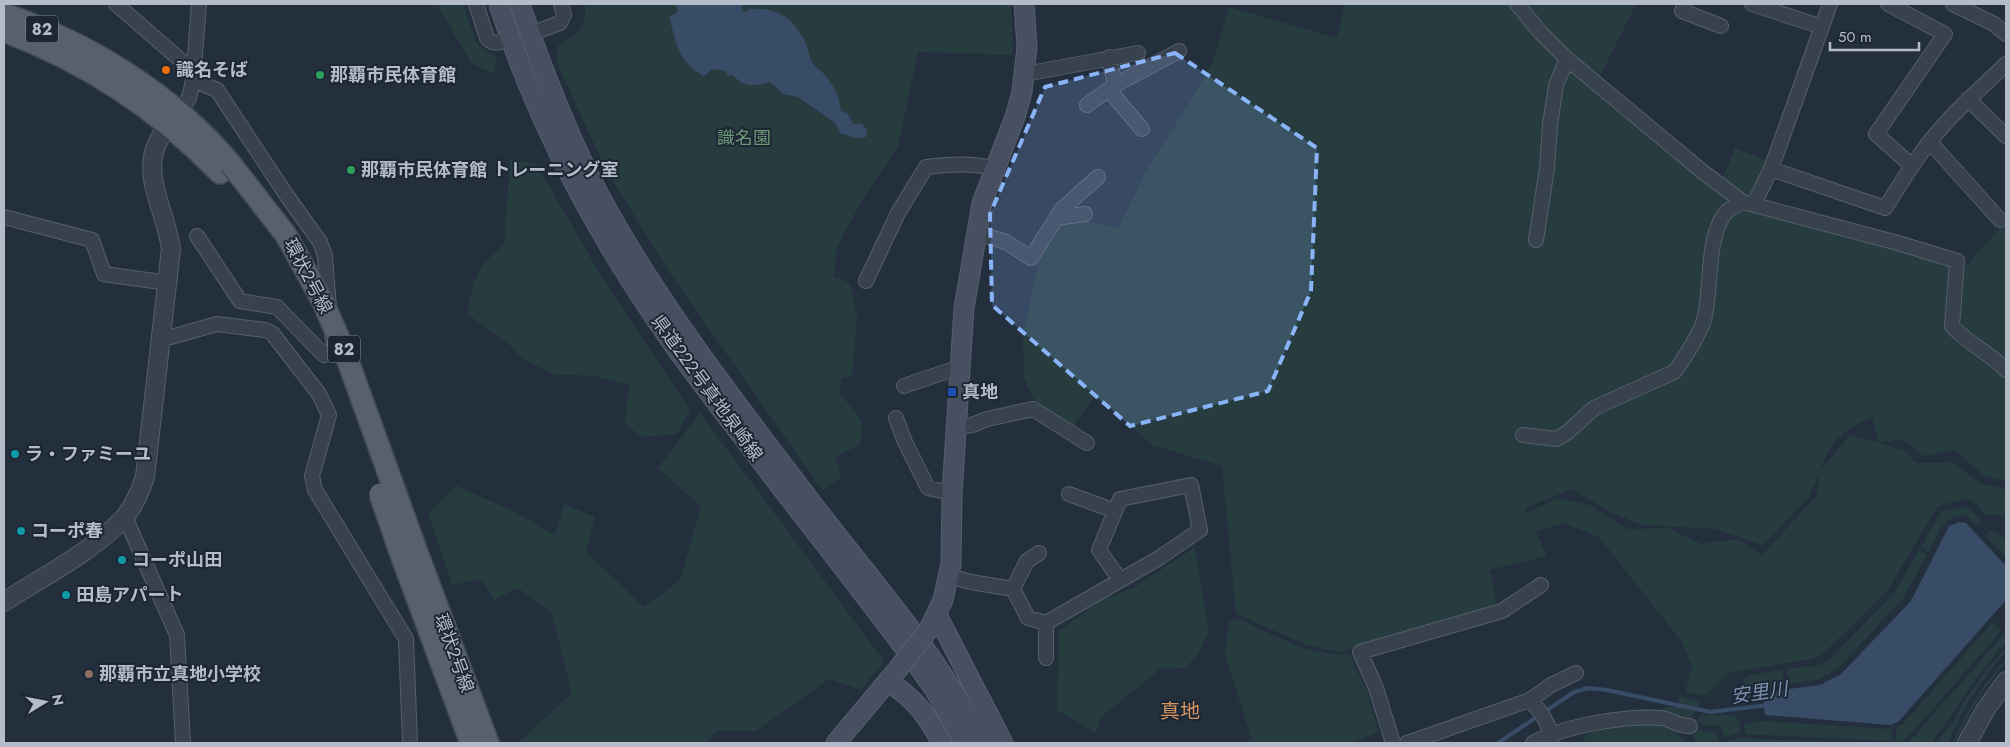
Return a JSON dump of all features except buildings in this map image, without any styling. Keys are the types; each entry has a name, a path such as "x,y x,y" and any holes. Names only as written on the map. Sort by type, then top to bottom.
{"main road":[{"name":"県道222号真地泉崎線","path":"499,4 510,39 545,125 577,190 628,277 669,339 934,690 965,743"},
{"name":"県道222号真地泉崎線","path":"520,4 562,116 599,194 646,272 697,348 946,681 982,743"},
{"path":"836,743 893,675 933,622 949,576 952,493 962,370 964,308 982,203 1015,117 1025,74 1026,32 1024,4"},
{"name":"環状2号線","path":"4,14 80,46 106,61 174,119 225,168 246,203 278,249 314,316 410,557 488,743"},
{"name":"環状2号線","path":"4,31 58,54 104,78 143,105 174,119"},
{"name":"環状2号線","path":"410,557 471,743"},
{"path":"933,622 1003,743"},
{"path":"893,675 924,712 942,743"}],"street":[{"path":"116,4 194,73 217,90 287,196 320,242 325,256 335,349 324,355 277,306 240,301 197,236"},
{"path":"4,602 83,552 107,534 124,517 138,496 145,477 171,249 152,170 157,144 189,98 194,73 199,4"},
{"path":"476,4 486,38 496,43 510,39"},
{"path":"530,34 560,23 564,15 561,4"},
{"path":"1517,4 1540,32 1567,59 1703,172 1749,203 1898,242 1957,261 1952,326 1969,341 1994,358 2006,370"},
{"path":"1685,4 1682,11 1721,26"},
{"path":"1752,4 1822,27"},
{"path":"1523,435 1556,439 1563,436 1594,408 1674,372 1683,363 1704,322 1717,230 1724,215 1731,208 1749,203 1771,169 1830,4"},
{"path":"1888,4 1945,34 1876,134 1912,166"},
{"path":"1953,4 1994,24 2006,34"},
{"path":"1087,105 1112,88 1179,51"},
{"path":"1025,74 1138,53"},
{"path":"1109,57 1112,88 1142,130"},
{"path":"1536,240 1547,168 1550,125 1556,85 1567,59"},
{"path":"1771,169 1885,208 1930,142 1968,99 2006,65"},
{"path":"1968,99 2006,136"},
{"path":"1930,142 2000,220"},
{"path":"866,281 898,213 926,167 941,165 983,166 995,169"},
{"path":"977,233 1006,242 1031,258 1062,209 1098,177"},
{"path":"1056,218 1085,214"},
{"path":"4,217 92,240 104,274 168,283"},
{"path":"161,338 217,324 265,330 272,333 319,394 329,415 312,476 315,490 406,639 410,743"},
{"path":"904,386 951,370 962,370"},
{"path":"958,427 1033,409 1087,443"},
{"path":"896,418 905,442 928,488 952,493"},
{"path":"1013,589 1028,618 1046,623 1159,558 1200,530 1190,484 1120,498 1099,550 1120,580"},
{"path":"1070,494 1115,511"},
{"path":"124,517 177,635 182,743"},
{"path":"1013,589 1027,561 1039,553"},
{"path":"949,576 971,582 1013,589"},
{"path":"1393,743 1376,688 1360,652 1502,611 1541,585"},
{"path":"1046,623 1046,658"},
{"path":"1407,743 1537,707 1551,685 1576,673"},
{"path":"1967,743 1986,709 2006,681"},
{"path":"1537,707 1551,739"},
{"path":"1533,743 1617,720 1659,718 1669,719 1683,726 1690,726"}],"highlighted area":[{"path":"1175,53 1317,148 1311,291 1268,391 1130,426 992,305 990,214 1045,87"}],"green space":[{"path":"437,4 463,4 477,44 497,58 493,74 471,63"},
{"name":"識名園","path":"585,4 1011,4 1013,55 918,52 898,147 864,197 837,247 834,276 850,283 857,315 852,377 841,378 840,393 862,421 861,444 835,457 841,477 822,490 670,273 606,170 557,63 558,46 576,34 583,26"},
{"path":"1345,4 1513,4 1737,203 1965,267 2006,222 2006,481 1984,476 1955,450 1923,456 1902,439 1879,443 1904,450 1916,463 1952,462 1980,483 2006,489 2006,512 2001,515 1985,515 1976,504 1968,499 1941,505 1935,510 1888,590 1823,654 1811,659 1728,673 1705,696 1685,693 1692,667 1682,642 1599,537 1564,523 1536,532 1547,556 1490,570 1498,608 1476,615 1339,652 1306,645 1236,614 1222,466 1152,445 1110,406 1094,398 1073,426 1034,400 1024,378 1023,337 1039,261 1064,222 1092,222 1118,229 1145,173 1212,64 1229,7 1337,38","holes":["1873,417 1878,443 1850,435 1820,471 1828,452 1839,437 1854,426","1818,475 1818,494 1762,555 1737,539 1701,544 1668,528 1627,529 1590,505 1557,498 1527,513 1525,508 1572,489 1612,513 1643,525 1715,529 1763,545 1809,497"]},
{"path":"1525,4 1636,4 1599,78 1536,20"},
{"path":"1735,148 1769,161 1754,199 1747,199 1721,182"},
{"path":"510,159 537,165 603,279 690,410 677,434 641,437 625,423 629,385 594,376 552,374 523,359 510,345 467,314 477,275 487,260 504,244"},
{"path":"700,413 884,661 861,690 829,679 756,731 717,731 706,743 518,743 572,693 552,613 518,588 494,600 481,579 452,585 428,513 457,486 515,512 555,535 564,504 595,517 586,552 644,607 680,580 701,507 658,468"},
{"path":"1969,508 1982,521 1977,525 1967,516 1953,518 1943,526 1929,552 1921,547 1943,511"},
{"path":"1991,530 2006,539 2006,557 1985,535"},
{"path":"1195,547 1209,632 1198,654 1186,668 1160,669 1101,717 1096,733 1057,710 1059,631 1102,600 1135,587"},
{"path":"1919,550 1927,555 1902,600 1837,669 1819,679 1789,684 1786,669 1820,665 1829,660 1895,592"},
{"path":"1239,619 1278,638 1307,649 1322,653 1349,653 1367,691 1379,732 1351,743 1244,743 1252,740 1225,654 1229,622"},
{"path":"1992,623 2001,631 1908,737 1903,741 1896,742 1896,728 1903,724"},
{"path":"2004,634 2006,641 1970,688 1933,743 1908,743"},
{"path":"2006,648 2006,651 1988,673 1966,706 1948,743 1938,743 1940,737 1952,724 1963,703 1989,667"},
{"path":"2006,659 2006,662 1978,701 1955,743 1952,743 1976,699"},
{"path":"1782,670 1784,685 1762,688 1758,693 1758,702 1742,704 1740,684 1749,675"},
{"path":"1679,696 1701,702 1689,722 1648,714 1668,707 1677,707"},
{"path":"1701,715 1735,715 1735,719 1739,719 1741,730 1739,733 1725,737 1720,726 1705,726 1697,721"},
{"path":"1660,721 1675,730 1687,743 1582,743 1587,734 1614,726"},
{"path":"1761,721 1892,729 1892,741 1745,734 1744,724"},
{"path":"1693,730 1716,732 1721,743 1697,743 1692,733"},
{"path":"1740,738 1851,743 1728,742"}],"water":[{"path":"675,4 742,4 742,11 746,12 749,9 768,10 784,16 796,27 806,44 812,62 833,86 841,110 848,114 853,124 862,124 867,130 866,137 855,138 840,133 835,123 798,97 783,94 770,82 750,85 741,82 733,75 728,76 726,71 712,69 704,76 695,70 683,58 676,44 669,17 678,12"},
{"path":"1959,522 1966,523 2006,566 2006,600 1899,721 1891,725 1765,715 1763,697 1767,692 1820,685 1841,674 1911,601 1949,526"}],"waterway":[{"name":"安里川","path":"1498,743 1574,692 1588,688 1607,690 1710,712 1769,705"}],"place":[{"name":"識名そば","path":"166,70"},
{"name":"那覇市民体育館","path":"320,75"},
{"name":"那覇市民体育館 トレーニング室","path":"351,170"},
{"name":"真地","path":"952,392"},
{"name":"ラ・ファミーユ","path":"15,454"},
{"name":"コーポ春","path":"21,531"},
{"name":"コーポ山田","path":"122,560"},
{"name":"田島アパート","path":"66,595"},
{"name":"那覇市立真地小学校","path":"89,674"}],"district":[{"name":"真地","path":"1180,711"}]}
